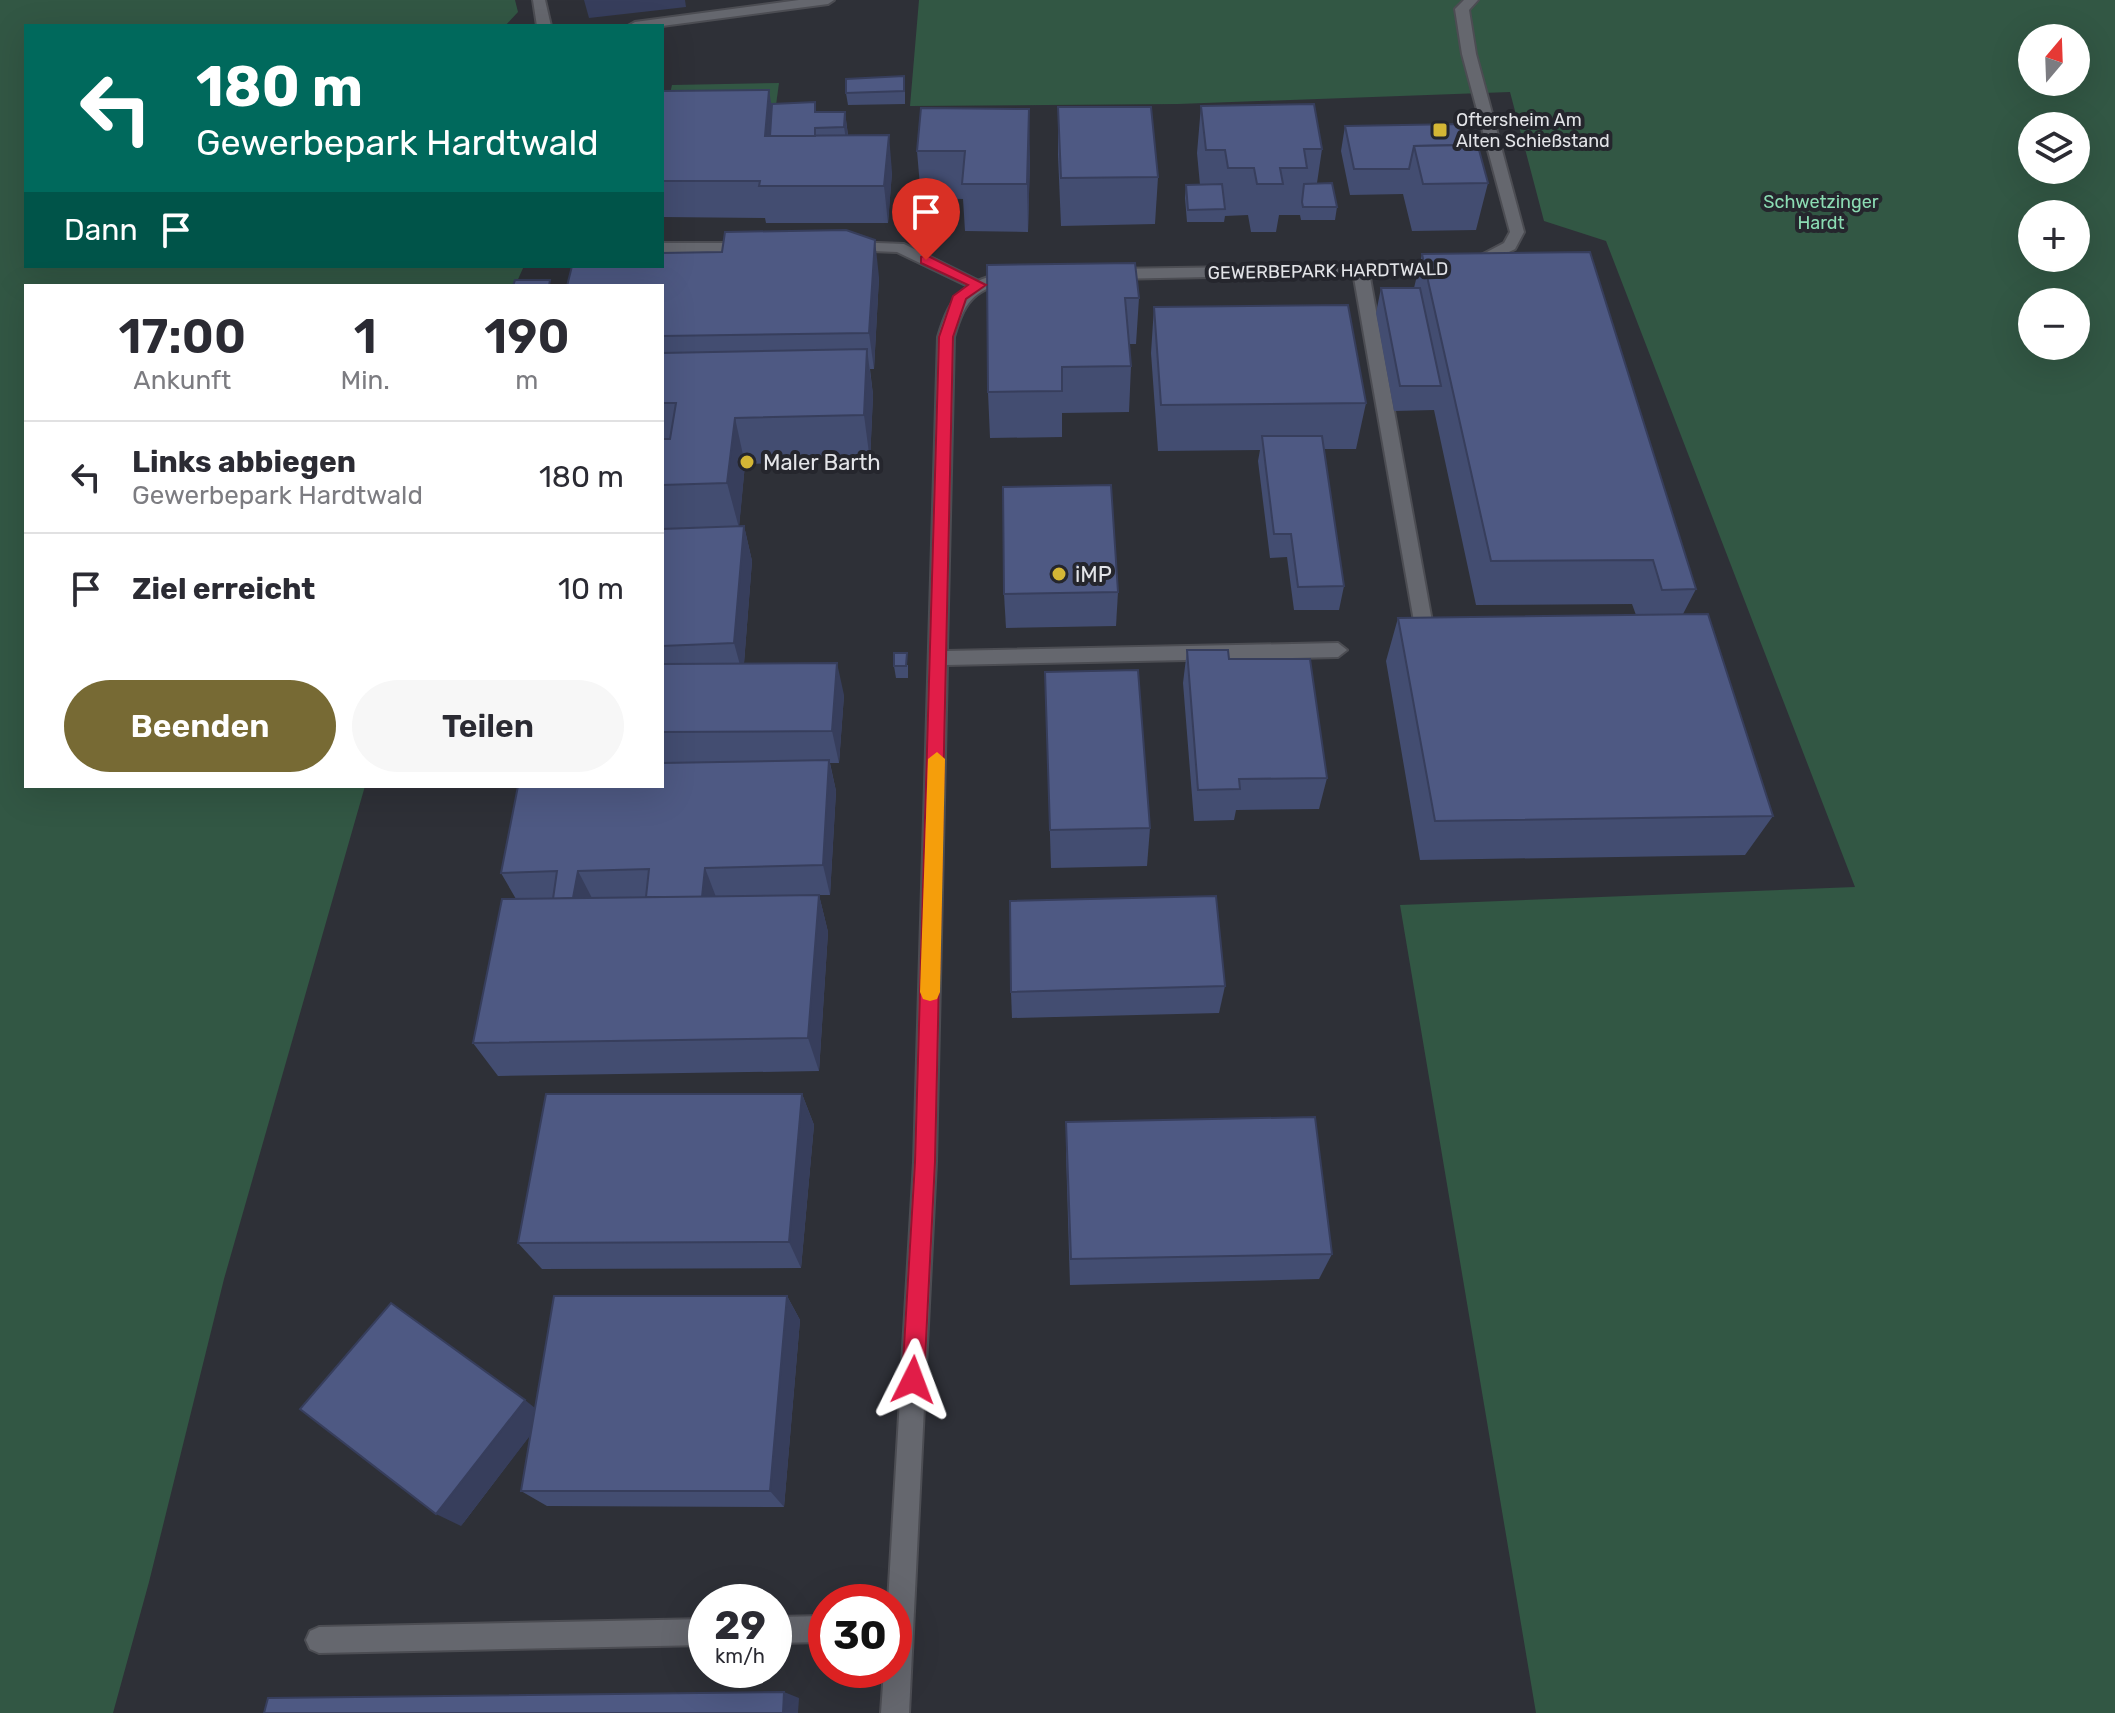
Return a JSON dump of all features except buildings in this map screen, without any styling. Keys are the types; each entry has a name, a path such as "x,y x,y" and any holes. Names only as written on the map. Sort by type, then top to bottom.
{"street":[{"path":"539,0 544,24"},
{"path":"650,24 828,0"},
{"name":"GEWERBEPARK HARDTWALD","path":"1099,274 1361,272 1467,267 1490,259 1510,246 1517,232 1469,54 1462,9 1472,0"},
{"path":"836,248 899,247 979,285"},
{"path":"664,248 757,248"},
{"path":"1361,272 1424,627"},
{"path":"900,1584 925,1162 946,337 960,296 995,279 1030,275"},
{"path":"940,658 1338,650"},
{"path":"319,1640 688,1632"},
{"path":"895,1713 896,1688"}],"green space":[{"path":"0,0 515,0 518,12 507,24 24,24 24,268 523,268 516,284 24,284 24,788 364,788 224,1279 149,1582 113,1713 0,1713"},
{"name":"Schwetzinger Hardt","path":"919,0 2115,0 2115,1713 1536,1713 1400,905 1855,887 1606,241 1544,221 1510,92 1178,104 910,106"},
{"path":"779,83 773,127 664,128 672,85"}],"slow traffic":[{"path":"930,992 937,759"}],"place":[{"name":"Oftersheim Am Alten Schießstand","path":"1440,130"},
{"name":"Maler Barth","path":"747,462"},
{"name":"iMP","path":"1059,574"}],"route":[{"path":"913,1380 925,1162 946,337 960,296 979,285 926,260"}]}
